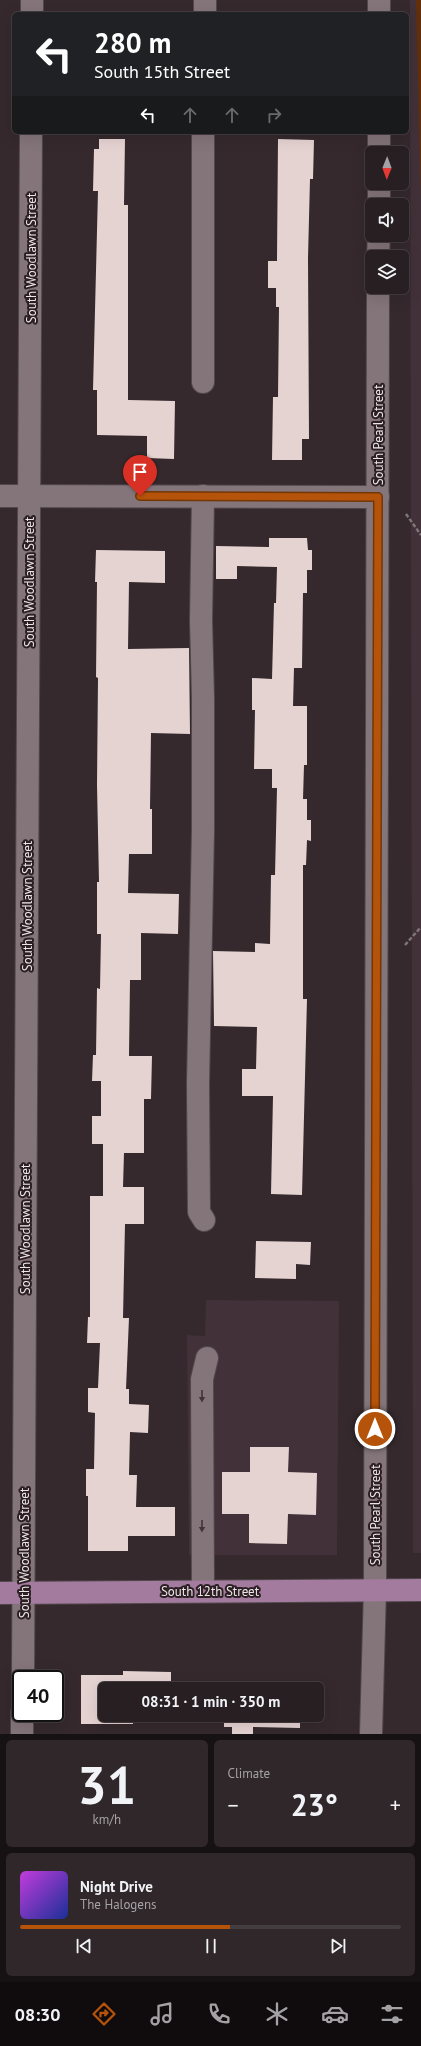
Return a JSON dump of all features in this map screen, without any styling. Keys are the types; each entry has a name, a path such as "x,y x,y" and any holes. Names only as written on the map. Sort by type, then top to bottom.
{"main road":[{"name":"South 12th Street","path":"0,1593 375,1589 421,1590"}],"street":[{"path":"32,0 32,12"},
{"path":"205,0 205,12"},
{"path":"379,0 379,12"},
{"name":"South Woodlawn Street","path":"23,1670 31,134"},
{"path":"203,134 203,382"},
{"path":"379,134 379,146"},
{"name":"South Pearl Street","path":"371,1734 375,1589 378,294"},
{"path":"0,496 378,497"},
{"path":"203,496 201,613 203,698 203,830 198,1084 199,1212 204,1220"},
{"path":"202,1591 202,1379 204,1365 207,1358"},
{"path":"22,1722 22,1734"}],"path":[{"path":"406,514 421,535"},
{"path":"405,945 421,927"}],"shaded area":[{"path":"410,0 421,0 421,1553 413,1553"},
{"path":"416,0 421,0 421,199"},
{"path":"206,1300 339,1301 337,1555 189,1555 187,1335 205,1336"}],"building":[{"path":"99,139 125,139 124,205 128,205 128,400 175,401 174,459 147,458 147,436 97,435 97,390 93,390 98,191 93,191 94,149 99,149"},
{"path":"278,139 314,140 313,179 310,179 308,258 309,439 302,439 302,460 272,460 273,397 278,397 279,307 276,307 276,288 268,288 268,261 277,261"},
{"path":"269,538 307,538 308,550 312,550 312,570 307,570 307,593 303,593 302,668 294,668 293,706 307,706 307,765 304,765 303,799 307,799 307,820 311,820 311,841 307,840 306,865 303,865 303,999 307,999 302,1195 271,1194 273,1096 242,1096 242,1069 256,1069 257,1027 214,1026 213,951 255,952 255,943 270,944 271,875 275,875 277,788 272,788 272,769 254,769 255,710 252,710 252,678 272,679 274,603 276,603 277,567 237,566 237,579 216,579 216,546 269,547"},
{"path":"96,550 165,551 165,583 129,582 128,649 189,648 190,734 151,733 150,809 152,809 152,854 129,854 128,893 179,894 178,934 141,933 141,980 130,980 129,1056 152,1056 151,1099 144,1099 144,1153 124,1153 123,1187 144,1187 144,1224 125,1224 123,1318 129,1318 126,1389 129,1389 129,1404 149,1405 148,1433 130,1432 129,1475 137,1475 136,1507 175,1507 175,1536 128,1536 128,1551 88,1551 88,1496 86,1496 86,1469 94,1469 95,1413 88,1412 88,1388 98,1388 100,1343 87,1343 88,1317 90,1317 90,1196 103,1196 103,1144 92,1144 92,1116 101,1116 101,1081 92,1081 93,1055 96,1055 97,988 100,989 101,934 97,934 97,882 99,882 97,785 98,678 96,677 97,582 95,582"},
{"path":"256,1241 311,1242 310,1265 296,1264 296,1279 255,1278"},
{"path":"250,1447 289,1447 288,1472 317,1473 316,1515 288,1514 287,1544 249,1543 249,1514 222,1514 222,1472 250,1472"},
{"path":"123,1671 171,1672 171,1682 98,1682 98,1722 133,1722 133,1724 81,1724 81,1675 123,1675"},
{"path":"224,1722 300,1722 300,1728 253,1727 253,1734 232,1734 232,1727 224,1727"}],"route":[{"path":"140,496 378,497 375,1429"}]}
